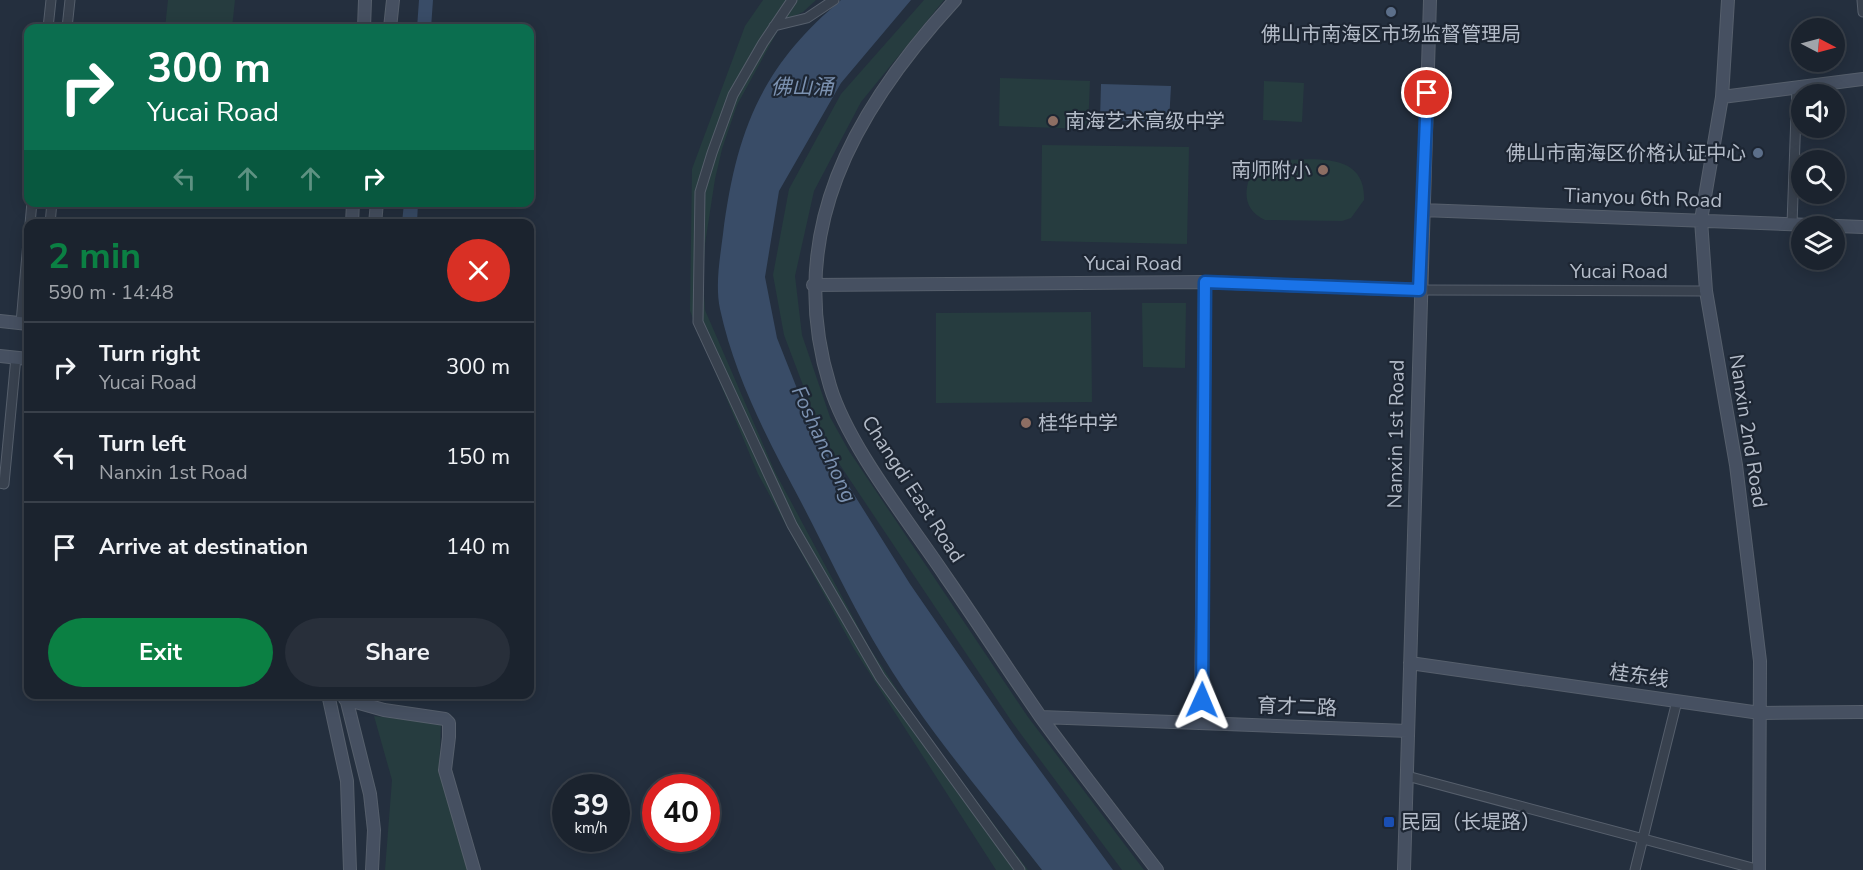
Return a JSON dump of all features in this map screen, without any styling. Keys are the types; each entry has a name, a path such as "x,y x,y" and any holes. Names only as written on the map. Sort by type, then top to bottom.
{"street":[{"path":"48,24 51,0"},
{"path":"67,24 70,0"},
{"path":"364,24 365,0"},
{"path":"390,24 393,0"},
{"path":"792,0 733,96 700,192 698,322 792,525 880,677 1020,870"},
{"path":"774,27 807,18 834,0"},
{"name":"Changdi East Road","path":"955,0 924,34 868,111 835,183 819,229 813,285 818,326 830,387 857,443 1041,717 1157,870"},
{"name":"Nanxin 1st Road","path":"1404,870 1419,290 1430,0"},
{"name":"Nanxin 2nd Road","path":"1728,0 1722,97 1701,220 1706,291 1736,465 1760,661 1760,870"},
{"path":"1862,0 1863,12"},
{"path":"1822,84 1863,79"},
{"path":"1722,97 1791,88"},
{"path":"1792,216 1795,138"},
{"name":"Tianyou 6th Road","path":"1422,210 1791,224"},
{"path":"1863,217 1863,227"},
{"name":"Tianyou 6th Road","path":"1845,226 1863,227"},
{"path":"1201,723 1205,282"},
{"name":"Yucai Road","path":"813,285 1205,282 1419,290 1706,291"},
{"path":"0,321 24,323"},
{"path":"0,356 22,358 4,484 0,483"},
{"name":"桂东线","path":"1410,663 1760,713 1863,712"},
{"path":"329,699 347,781 350,870"},
{"path":"346,699 370,794 374,830 372,870"},
{"path":"351,699 384,710 446,719 449,723 446,770 474,870"},
{"path":"1635,870 1677,701"},
{"name":"育才二路","path":"1041,717 1408,731"},
{"path":"1407,776 1760,870"}],"green space":[{"path":"168,0 235,0 232,24 165,24"},
{"path":"763,0 816,0 803,12 783,21 737,105 722,149 715,179 705,244 703,281 705,310 775,472 869,647 923,729 1028,870 996,870 854,649 758,474 690,311 692,169 745,26"},
{"path":"924,0 944,0 861,102 814,191 795,276 802,335 830,417 849,451 1028,717 1144,870 1122,870 1012,722 836,459 818,425 784,335 773,275 789,189 841,94"},
{"path":"1000,78 1090,81 1088,129 999,126"},
{"path":"1264,81 1304,83 1302,122 1263,120"},
{"path":"1042,145 1189,147 1187,244 1041,241"},
{"path":"1317,159 1345,165 1355,172 1362,183 1364,200 1351,218 1342,221 1265,220 1251,209 1247,186 1258,162"},
{"path":"1142,303 1186,303 1185,368 1143,367"},
{"path":"1091,312 1092,402 936,403 936,313"},
{"path":"374,716 441,724 439,772 470,870 385,870 392,780"}],"water":[{"path":"419,0 433,0 431,24 417,24"},
{"name":"佛山涌","path":"841,0 911,0 841,83 779,191 765,277 777,338 813,429 910,584 1017,739 1113,870 1042,870 911,700 873,640 845,589 765,432 734,360 726,335 720,309 718,272 729,197 745,133 757,104 791,50 813,25"},
{"path":"1101,84 1171,86 1169,122 1100,120"},
{"path":"404,207 418,207 417,219 402,219"}],"place":[{"name":"佛山市南海区市场监督管理局","path":"1391,12"},
{"name":"南海艺术高级中学","path":"1053,121"},
{"name":"佛山市南海区价格认证中心","path":"1758,153"},
{"name":"南师附小","path":"1323,170"},
{"name":"桂华中学","path":"1026,423"},
{"name":"民园（长堤路）","path":"1389,822"}],"route":[{"path":"1202,700 1205,282 1419,290 1427,93"}],"water label":[{"name":"Foshanchong","path":"824,444"}]}
